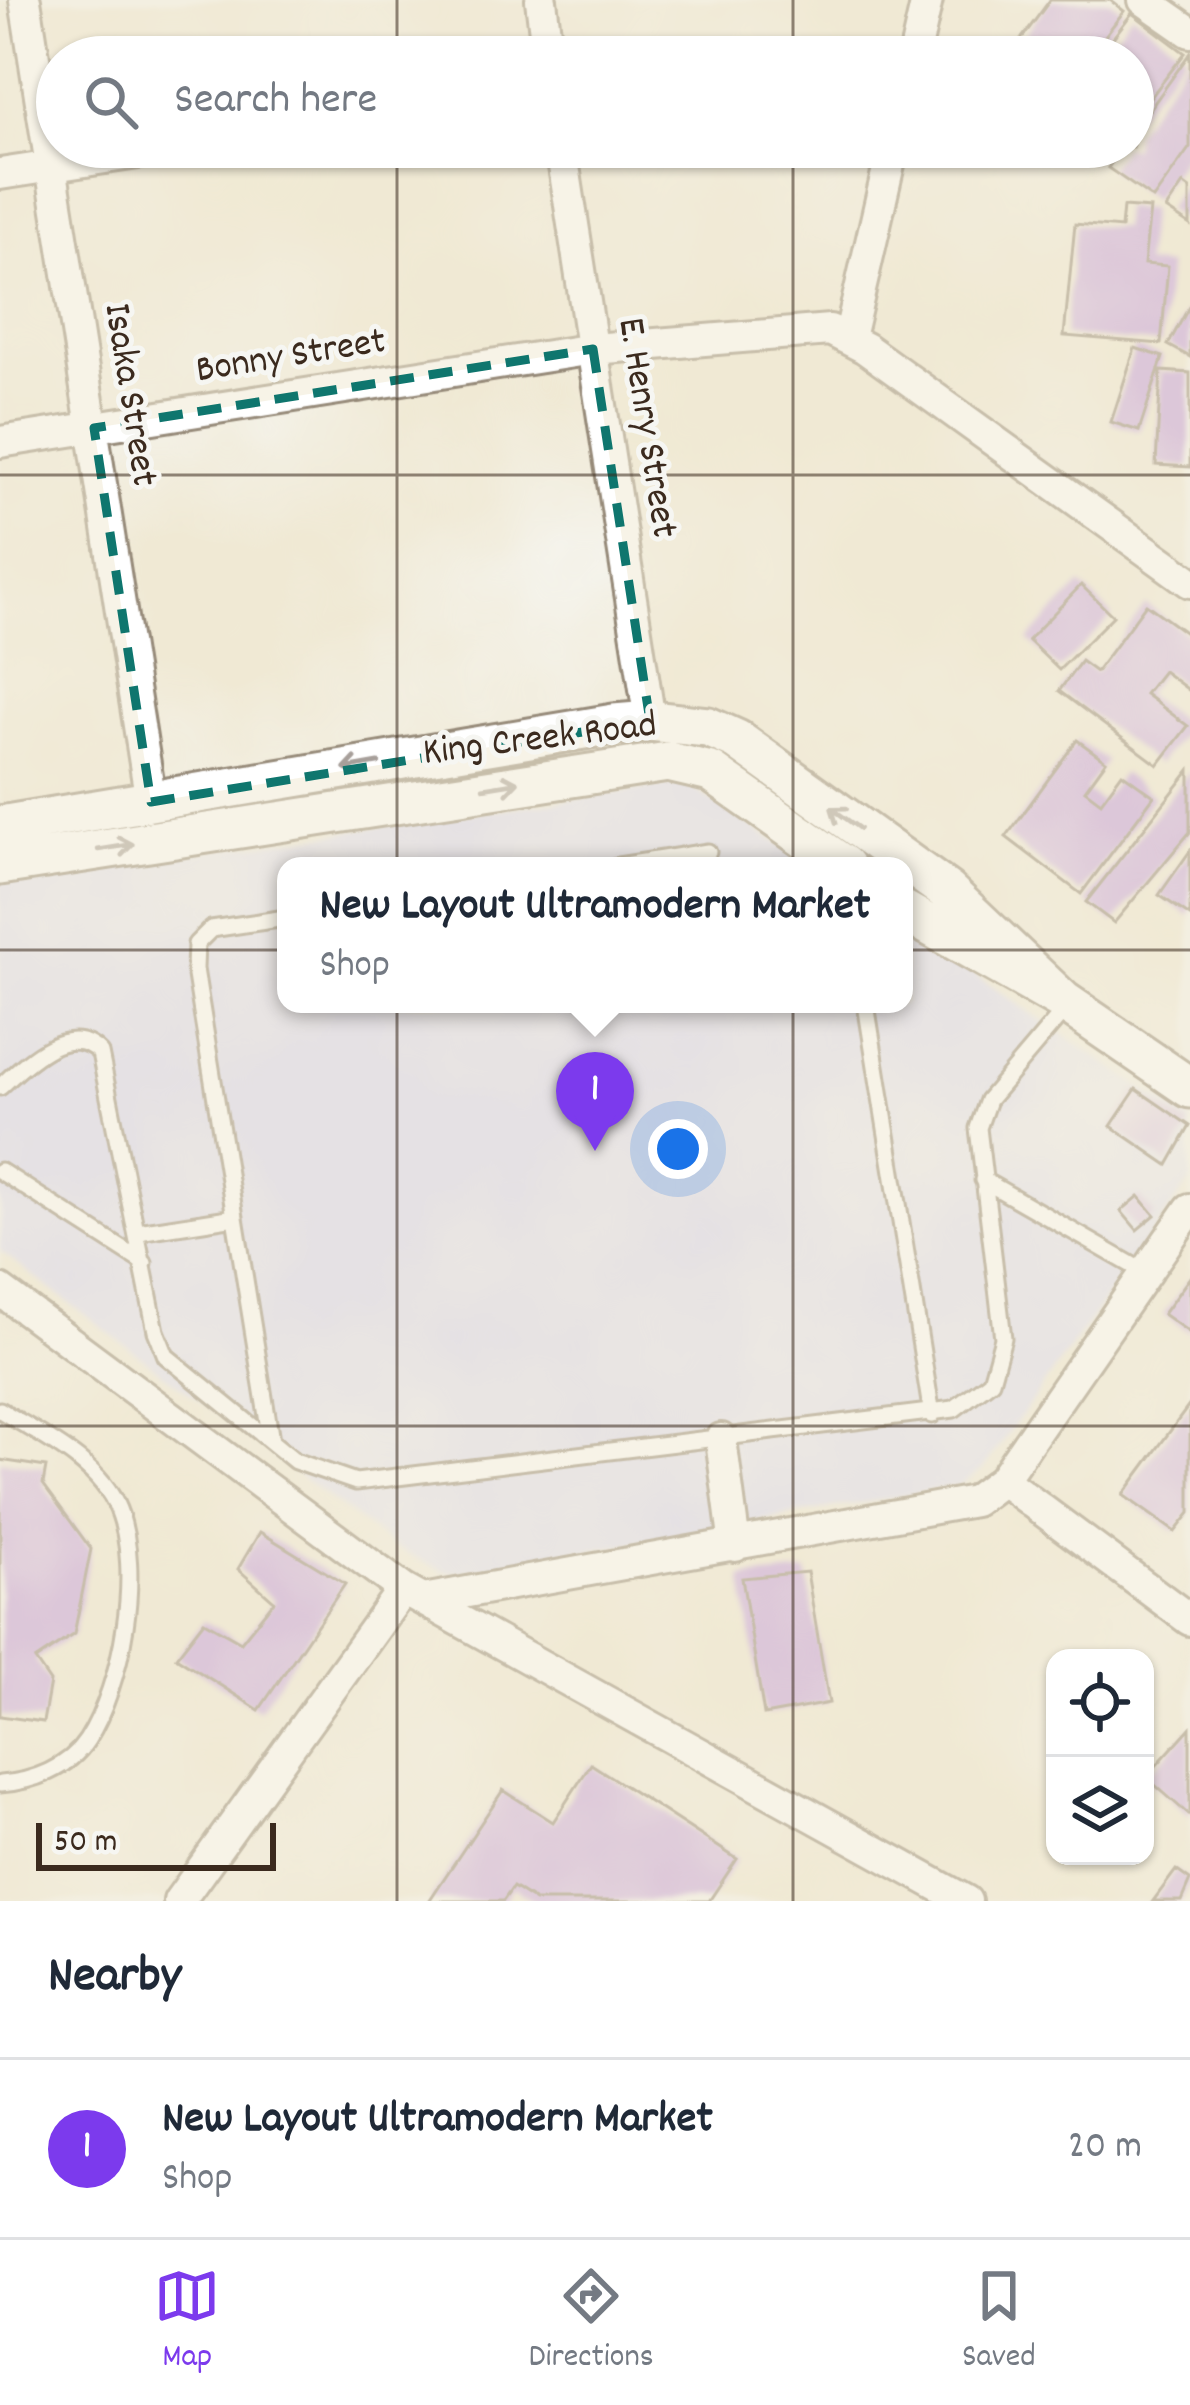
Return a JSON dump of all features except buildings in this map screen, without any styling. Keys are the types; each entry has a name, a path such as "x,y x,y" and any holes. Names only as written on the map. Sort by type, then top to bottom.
{"street":[{"name":"Isaka Street","path":"25,0 36,70"},
{"path":"542,0 546,36"},
{"path":"919,36 927,0"},
{"path":"1144,0 1190,32"},
{"path":"0,174 38,168"},
{"name":"Isaka Street","path":"51,168 151,802"},
{"name":"E. Henry Street","path":"564,168 650,721"},
{"path":"888,168 849,338 1190,582"},
{"name":"Bonny Street","path":"0,442 593,349 808,328 849,338"},
{"name":"King Creek Road","path":"0,826 650,721 707,728 737,740 899,857"},
{"name":"King Creek Road","path":"0,865 668,762 711,772 831,857"},
{"name":"King Creek Road","path":"913,867 946,891 1066,1003"},
{"name":"King Creek Road","path":"913,915 1066,1003 1190,1088"},
{"path":"179,1901 413,1594 958,1507 989,1493 1190,1209"},
{"path":"0,1290 413,1594 966,1901"},
{"path":"721,1439 735,1546"},
{"path":"1001,1480 1190,1620"}],"lane":[{"path":"676,857 708,852"},
{"path":"271,1441 194,969 196,944 211,929 277,919"},
{"path":"0,1087 41,1051 73,1041 91,1044 100,1053 166,1356 310,1468 356,1482 932,1415 954,1408 991,1381 1000,1352 979,1128 988,1100 1066,1003"},
{"path":"867,1013 932,1415"},
{"path":"0,1171 144,1264"},
{"path":"983,1180 1145,1274"},
{"path":"138,1232 235,1216"},
{"path":"0,1410 80,1461 117,1507 126,1547 128,1607 108,1698 85,1744 51,1772 0,1784"}],"highlighted area":[{"path":"593,349 650,721 151,802 94,428"}],"shaded area":[{"path":"684,783 800,857 277,857 277,1013 913,1013 913,933 1190,1120 1190,1182 983,1469 959,1486 465,1573 445,1572 393,1546 0,1251 0,881"}],"place":[{"name":"New Layout Ultramodern Market","path":"595,1151"}]}
